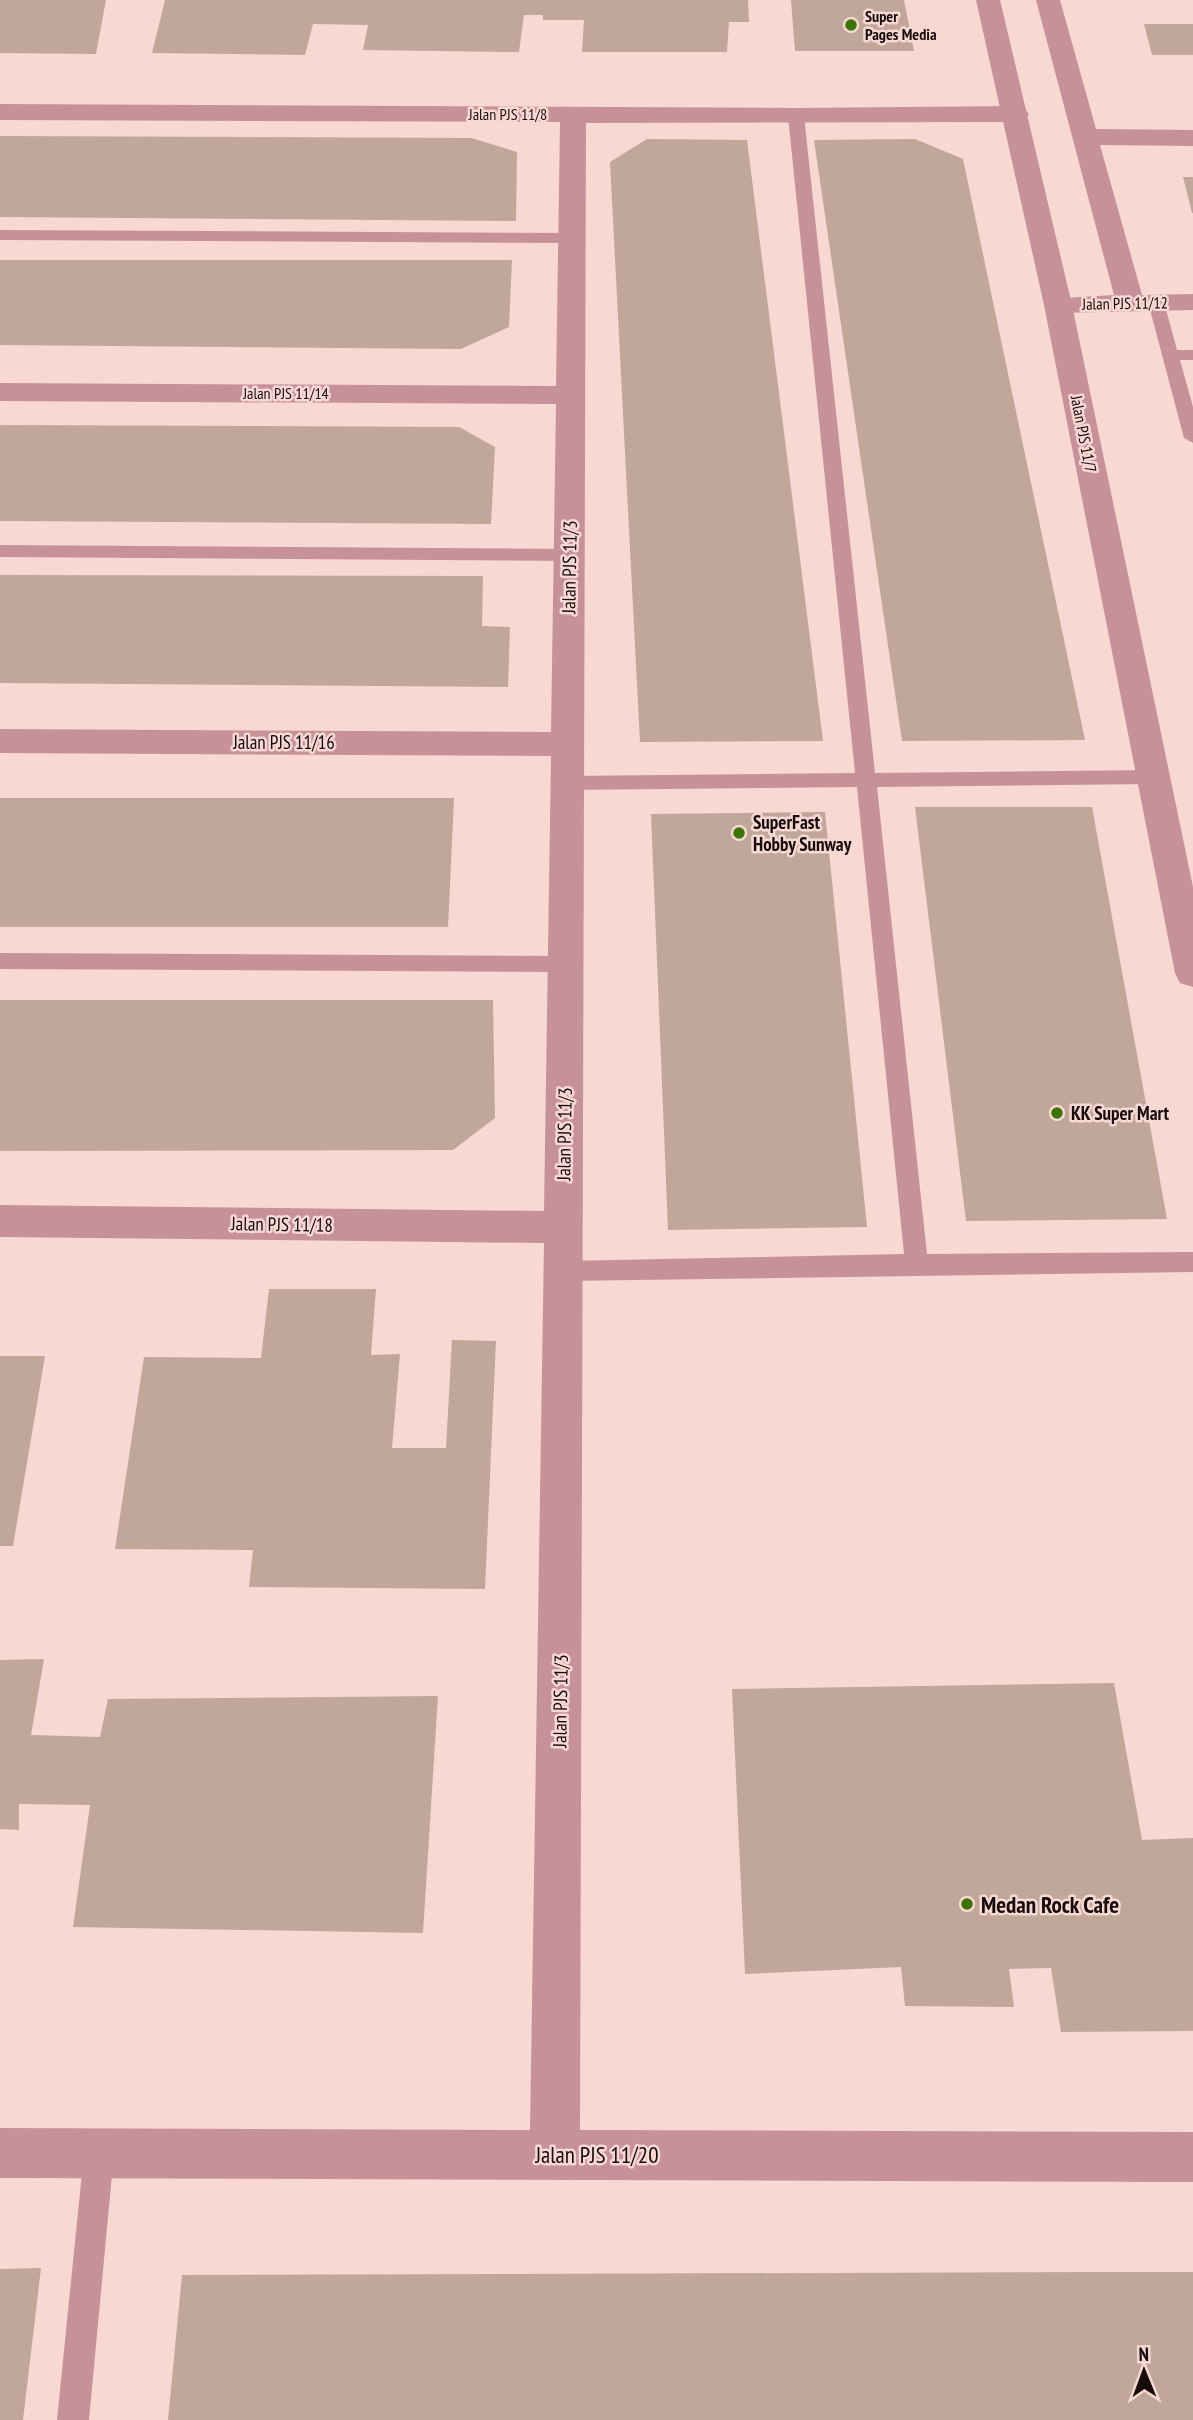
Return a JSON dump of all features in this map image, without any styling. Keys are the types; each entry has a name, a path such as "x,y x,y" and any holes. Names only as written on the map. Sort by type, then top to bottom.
{"street":[{"name":"Jalan PJS 11/7","path":"988,0 1058,304 1152,777 1183,870 1193,974"},
{"path":"1048,0 1086,137 1143,302"},
{"name":"Jalan PJS 11/8","path":"0,112 796,116 1016,114"},
{"name":"Jalan PJS 11/3","path":"555,2153 573,115"},
{"path":"1086,137 1193,138"},
{"name":"Jalan PJS 11/12","path":"1058,304 1193,302"},
{"name":"Jalan PJS 11/14","path":"0,392 571,395"},
{"name":"Jalan PJS 11/16","path":"0,741 568,744"},
{"name":"Jalan PJS 11/18","path":"0,1221 563,1227"},
{"name":"Jalan PJS 11/20","path":"0,2153 1193,2157"}],"lane":[{"path":"796,116 917,1264"},
{"path":"0,235 572,238"},
{"path":"1143,302 1171,355 1193,438"},
{"path":"1171,355 1193,355"},
{"path":"0,551 569,555"},
{"path":"567,783 1152,777"},
{"path":"0,961 566,964"},
{"path":"564,1271 1193,1262"},
{"path":"73,2420 99,2153"}],"building":[{"path":"0,0 106,0 96,54 0,53"},
{"path":"165,0 748,0 749,22 729,22 727,52 582,52 584,20 543,20 543,15 524,15 519,52 363,50 368,25 313,24 305,55 152,53"},
{"name":"Super Pages Media","path":"791,0 904,0 914,51 795,51"},
{"path":"1144,24 1193,24 1193,55 1152,55"},
{"path":"0,136 471,138 517,152 516,221 0,217"},
{"path":"647,139 747,140 823,741 640,742 610,162"},
{"path":"915,139 963,159 1085,740 902,741 814,140"},
{"path":"1183,177 1193,177 1193,213 1192,213"},
{"path":"0,260 512,260 509,327 461,349 0,345"},
{"path":"0,425 459,427 495,447 491,524 0,521"},
{"path":"0,575 483,576 482,626 510,627 508,687 0,683"},
{"path":"0,798 454,798 448,927 0,927"},
{"path":"915,807 1092,807 1167,1219 966,1221"},
{"path":"825,812 867,1227 668,1230 651,814"},
{"path":"0,1000 493,1000 495,1118 453,1150 0,1151"},
{"path":"269,1289 376,1289 371,1355 400,1354 392,1448 446,1448 452,1340 496,1341 485,1589 249,1587 253,1550 115,1549 144,1357 261,1358"},
{"path":"0,1356 45,1356 13,1546 0,1546"},
{"path":"44,1659 31,1735 100,1737 108,1699 438,1696 423,1933 73,1927 90,1805 19,1804 19,1830 0,1829 0,1660"},
{"name":"Medan Rock Cafe","path":"1114,1683 1142,1840 1193,1838 1193,2031 1061,2032 1051,1968 1009,1969 1014,2007 905,2006 901,1967 745,1974 732,1689"},
{"path":"41,2268 23,2420 0,2420 0,2269"},
{"path":"1193,2272 1193,2420 168,2420 182,2275"}],"place":[{"name":"Super Pages Media","path":"851,25"},
{"name":"SuperFast Hobby Sunway","path":"739,833"},
{"name":"KK Super Mart","path":"1057,1113"},
{"name":"Medan Rock Cafe","path":"967,1904"}]}
